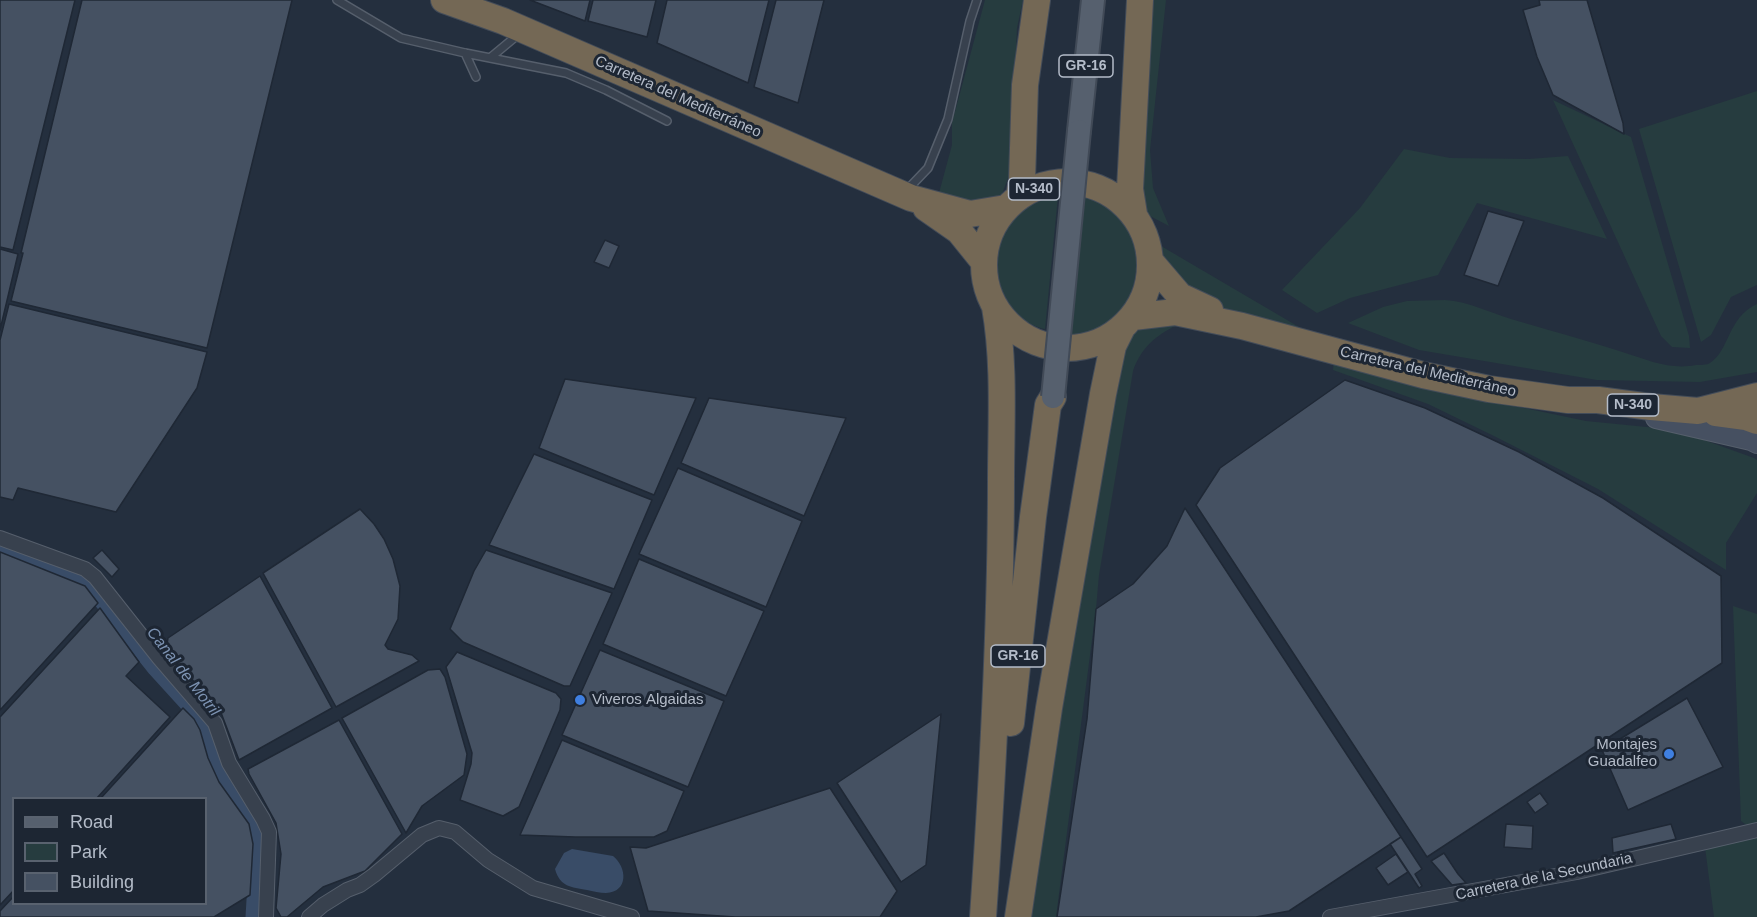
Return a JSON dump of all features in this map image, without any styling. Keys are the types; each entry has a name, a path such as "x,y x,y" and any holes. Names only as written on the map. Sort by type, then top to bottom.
{"highway":[{"name":"Carretera del Mediterráneo","path":"444,0 524,30 907,196 970,214 1013,202"},
{"path":"1013,202 1022,180 1026,85 1036,0"},
{"path":"1134,214 1130,189 1140,0"},
{"name":"N-340","path":"1067,181 1093,185 1116,196 1134,214 1146,237 1151,262 1149,281 1146,291 1127,323 1101,341 1078,348 1053,348 1030,340 1010,327 995,308 986,286 984,262 987,242 994,224 1013,202 1042,185 1067,181"},
{"name":"Carretera del Mediterráneo","path":"907,196 959,231 984,262"},
{"name":"Carretera del Mediterráneo","path":"1151,262 1180,296 1242,326"},
{"path":"983,917 997,675 1001,517 1000,338 995,308"},
{"name":"Carretera del Mediterráneo","path":"1127,323 1175,312 1242,326 1423,375 1489,389 1568,400 1598,400 1698,411 1757,396"},
{"path":"1017,917 1049,708 1103,394 1113,346 1127,323"},
{"name":"GR-16","path":"991,917 1033,517 1048,405 1053,397"},
{"name":"GR-16","path":"1009,917 1048,533 1056,406 1053,397"},
{"name":"N-340","path":"1698,411 1746,417 1757,421"}],"main road":[{"name":"GR-16","path":"1053,397 1093,0"},
{"path":"1568,400 1597,411 1674,421 1757,443"}],"street":[{"path":"0,538 85,569 95,577 159,658 215,723 229,763 269,832 266,917"},
{"path":"309,917 323,905 374,875 422,835 439,828 455,832 488,861 533,888 632,917"},
{"name":"Carretera de la Secundaria","path":"1330,917 1577,872 1757,830"}],"lane":[{"path":"337,0 401,38 566,73 606,90 667,122"},
{"path":"907,196 928,168 948,119 970,21 977,0"},
{"path":"490,58 524,30"},
{"path":"465,53 476,77"}],"green space":[{"path":"985,0 1023,0 1017,28 1010,173 1002,194 980,203 939,193 952,145 952,123"},
{"path":"1151,0 1166,0 1150,150 1153,188 1169,226 1150,216 1141,201"},
{"path":"1757,91 1757,285 1731,297 1711,335 1701,342 1639,129"},
{"path":"1553,100 1631,137 1689,336 1690,348 1672,347 1661,336"},
{"path":"1404,149 1450,158 1529,159 1568,156 1607,239 1477,203 1438,275 1350,298 1317,313 1282,290 1360,208"},
{"path":"1058,196 1045,329 1025,321 1011,306 998,277 997,260 999,245 1014,219 1026,208"},
{"path":"1085,197 1110,208 1125,224 1134,244 1136,265 1133,286 1125,305 1111,320 1093,331 1071,335"},
{"path":"1161,246 1299,327 1272,323 1221,308 1197,298 1164,260"},
{"path":"1445,300 1471,305 1653,362 1680,366 1710,363 1722,350 1740,317 1757,304 1757,372 1700,382 1597,380 1419,350 1348,323 1383,307 1407,301"},
{"path":"1177,325 1150,343 1140,356 1133,371 1099,575 1056,917 1028,917 1046,793 1124,345 1129,338 1141,330 1153,326"},
{"path":"1334,361 1405,383 1586,421 1657,428 1704,440 1754,458 1757,460 1757,493 1726,543 1726,570 1598,489 1428,404 1333,370"},
{"path":"1733,606 1757,614 1757,825 1752,826 1741,821"},
{"path":"1757,837 1757,917 1714,917 1705,847"}],"water":[{"path":"572,849 613,856 623,872 622,884 619,888 613,892 604,893 563,883 555,869 564,853"}],"building":[{"path":"0,0 75,0 13,250 0,247"},
{"path":"82,0 292,0 207,348 11,301"},
{"path":"530,0 590,0 585,21"},
{"path":"593,0 656,0 647,37 588,21"},
{"path":"667,0 769,0 748,83 657,43"},
{"path":"776,0 824,0 798,103 754,87"},
{"path":"1539,0 1587,0 1623,123 1624,134 1553,95 1537,57 1523,10 1540,5"},
{"path":"1488,211 1524,221 1498,286 1464,275"},
{"path":"605,240 619,246 609,268 594,262"},
{"path":"0,249 18,254 0,330"},
{"path":"9,304 207,352 197,388 116,512 18,488 13,500 0,497 0,340"},
{"path":"565,379 696,398 654,495 539,448"},
{"path":"1345,380 1425,408 1519,452 1603,498 1721,576 1722,663 1427,857 1196,505 1220,468"},
{"path":"709,398 846,418 804,516 681,463"},
{"path":"534,454 652,500 614,589 489,545"},
{"path":"678,468 802,521 766,607 639,554"},
{"path":"1185,508 1401,837 1289,911 1256,917 1057,917 1087,719 1096,609 1133,584 1167,546"},
{"path":"360,509 384,539 393,559 400,586 398,619 385,645 388,649 412,655 419,661 336,707 263,573"},
{"path":"102,550 119,569 112,577 93,558"},
{"path":"486,550 612,593 570,686 564,686 463,642 450,629 474,571"},
{"path":"0,552 85,586 98,603 0,710"},
{"path":"639,559 764,611 726,696 603,644"},
{"path":"260,576 332,708 239,760 220,710 166,651 168,638"},
{"path":"100,608 139,662 126,676 170,717 98,797 12,797 12,892 0,905 0,717"},
{"path":"600,650 724,701 688,787 562,735"},
{"path":"457,652 556,693 561,699 560,710 519,807 503,816 460,800 472,753 446,667"},
{"path":"440,669 445,677 467,754 464,775 422,806 406,833 342,718 428,670"},
{"path":"1687,698 1723,767 1628,810 1602,750"},
{"path":"183,708 194,719 200,730 208,758 219,782 249,824 253,844 250,895 214,917 0,917 0,911 12,898 12,905 207,905 207,797 102,797"},
{"path":"941,714 926,865 901,882 837,783"},
{"path":"339,720 402,834 365,871 323,887 287,917 281,917 276,908 281,854 276,823 248,769"},
{"path":"562,740 684,791 667,831 654,837 520,835"},
{"path":"830,788 897,891 880,917 735,917 648,911 630,847 646,848"},
{"path":"1540,793 1548,804 1535,813 1527,802"},
{"path":"1506,824 1533,826 1532,849 1504,847"},
{"path":"1671,824 1676,839 1613,853 1612,838"},
{"path":"1401,837 1422,869 1415,874 1422,886 1419,888 1390,844"},
{"path":"1444,853 1466,883 1452,885 1431,861"},
{"path":"1396,854 1408,872 1388,885 1376,868"}],"waterway":[{"name":"Canal de Motril","path":"0,546 80,577 87,583 155,669 205,724 218,773 258,832 253,917"}],"place":[{"name":"Viveros Algaidas","path":"580,700"},
{"name":"Montajes Guadalfeo","path":"1669,754"}]}
